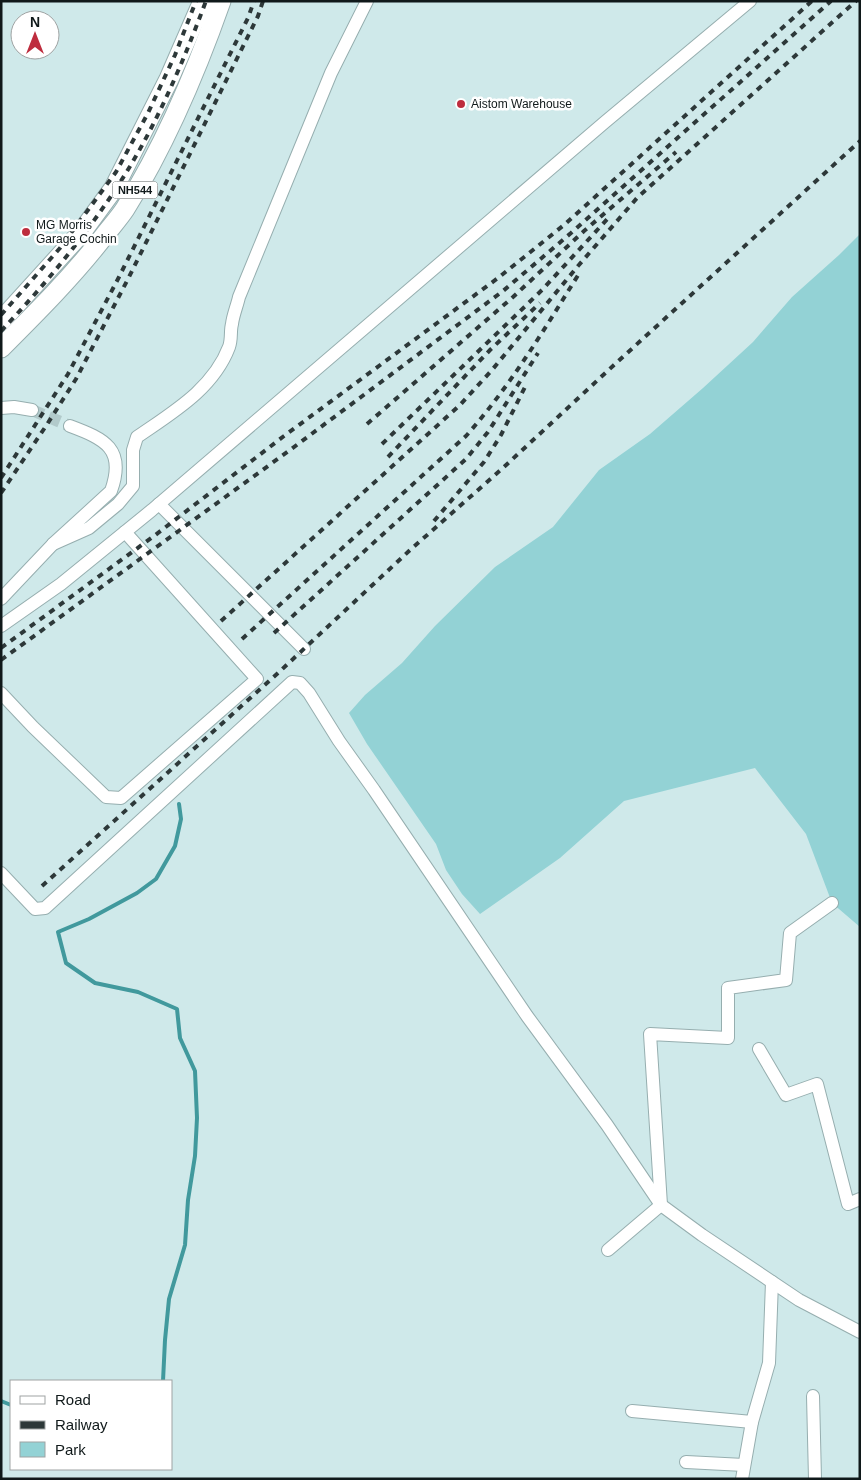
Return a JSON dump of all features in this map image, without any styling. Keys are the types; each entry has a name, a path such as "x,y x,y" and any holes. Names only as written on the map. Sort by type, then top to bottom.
{"highway":[{"name":"NH544","path":"1,321 82,233 114,188 169,79 203,1"},
{"name":"NH544","path":"1,348 84,262 125,210 176,111 209,36 221,1"}],"street":[{"path":"53,544 89,528 118,504 133,486 133,450 137,437 181,407 205,386 222,364 230,344 232,324 239,298 331,73 367,1"},
{"path":"1,626 61,584 159,504 605,122 750,1"},
{"path":"1,408 14,407 32,410"},
{"path":"1,599 53,544 111,491 115,480 116,467 113,454 106,443 96,436 70,426"},
{"path":"159,504 304,649"},
{"path":"1,693 33,727 106,797 122,798 257,679 125,532"},
{"path":"1,873 35,909 45,908 292,682 300,683 309,693 339,741 380,798 527,1016 662,1205 702,1235 799,1300 860,1332"},
{"path":"662,1205 650,1034 728,1038 728,988 786,980 790,934 832,903"},
{"path":"759,1049 786,1096 818,1084 848,1204 860,1199"},
{"path":"608,1250 662,1205"},
{"path":"742,1479 752,1422 769,1363 772,1282"},
{"path":"813,1396 815,1479"},
{"path":"632,1411 752,1422"},
{"path":"686,1462 744,1466"}],"green space":[{"path":"860,234 860,927 832,903 806,834 755,768 624,801 560,858 480,914 462,894 446,870 436,844 367,744 349,713 365,695 402,663 435,626 495,567 553,527 599,470 650,434 703,388 753,342 792,297"}],"waterway":[{"path":"163,1380 169,1299 185,1245 188,1200 195,1156 197,1118 195,1071 180,1038 177,1009 138,992 95,983 66,963 58,932 89,919 137,893 156,879 175,846 181,819 179,804"},
{"path":"1,1401 10,1405"}],"tunnel":[{"path":"32,410 70,426"}],"railway":[{"path":"1,315 60,248 116,172 148,113 175,55 196,1"},
{"path":"1,331 71,251 132,163 163,104 206,1"},
{"path":"1,478 68,374 119,277 248,18 254,1"},
{"path":"1,493 76,379 129,277 258,16 263,1"},
{"path":"1,648 154,536 284,436 498,278 564,225 812,1"},
{"path":"1,660 290,450 503,291 571,233 831,1"},
{"path":"221,621 460,405 492,370 637,198 856,1"},
{"path":"42,886 860,141"},
{"path":"367,424 676,152"},
{"path":"382,444 542,290 611,215"},
{"path":"242,639 466,436 512,377 580,272"},
{"path":"388,457 490,350 540,303"},
{"path":"274,633 466,459 488,432 538,353"},
{"path":"434,521 484,462 501,435 526,385"}],"place":[{"name":"Aistom Warehouse","path":"461,104"},
{"name":"MG Morris Garage Cochin","path":"26,232"}]}
